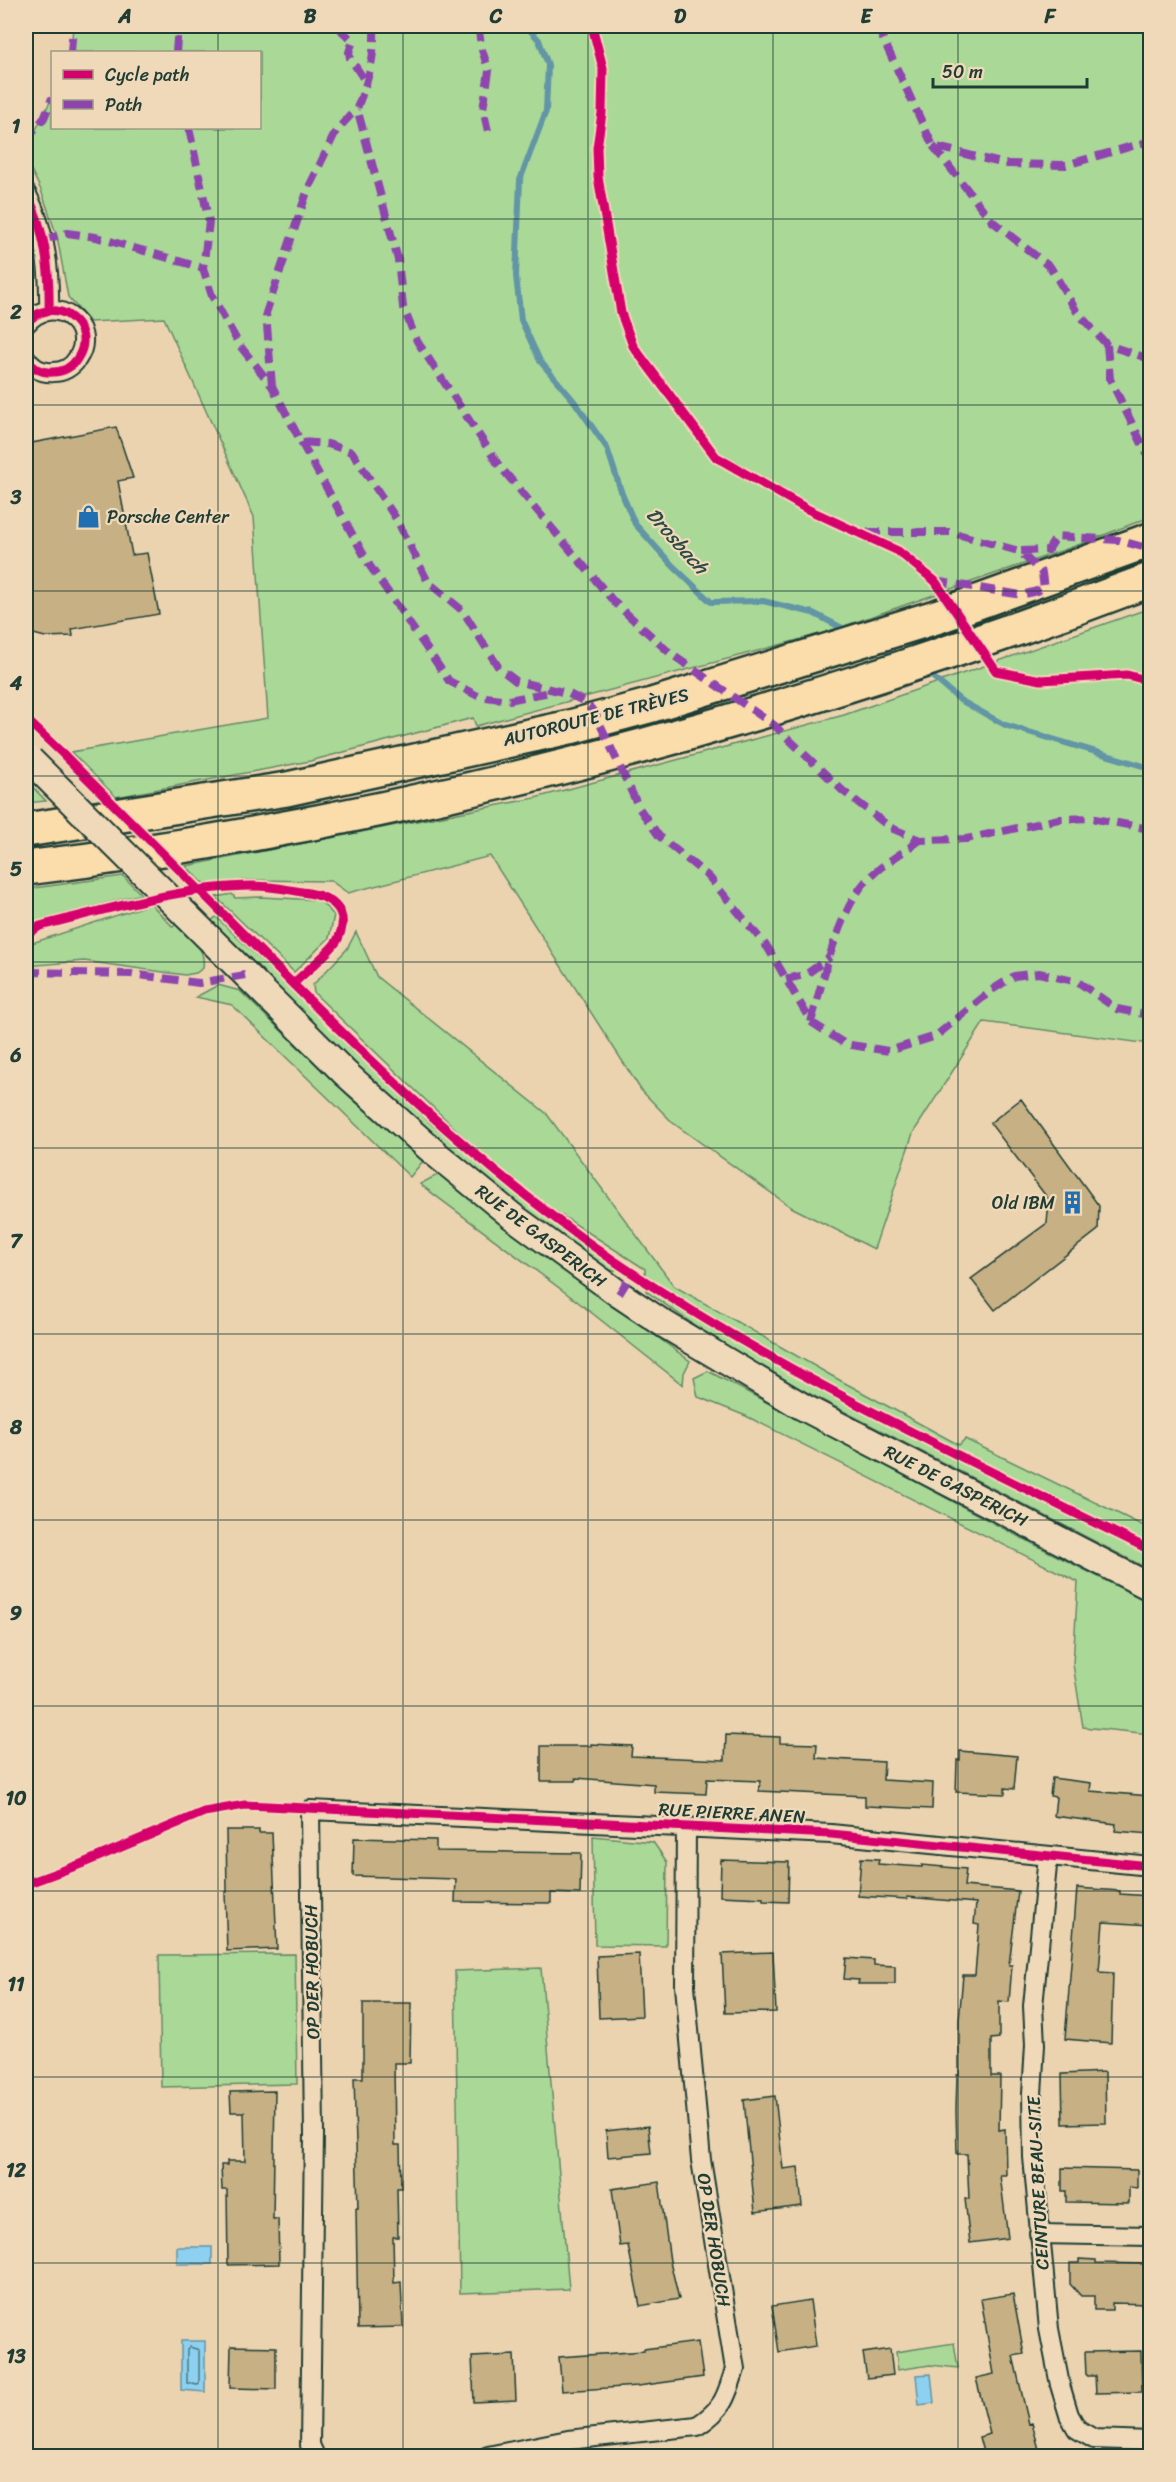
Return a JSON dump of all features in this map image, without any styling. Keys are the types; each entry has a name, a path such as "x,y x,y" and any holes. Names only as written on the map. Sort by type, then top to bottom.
{"highway":[{"name":"AUTOROUTE DE TRÈVES","path":"26,830 287,789 570,727 663,701 939,616 1150,540"},
{"name":"AUTOROUTE DE TRÈVES","path":"26,868 296,826 579,764 661,742 839,687 1069,611 1150,580"}],"main road":[{"name":"RUE DE GASPERICH","path":"28,758 345,1073 436,1154 512,1216 663,1324 803,1407 1150,1587"}],"street":[{"path":"26,193 43,240 50,276 49,310"},
{"path":"26,324 39,312 60,311 69,315 77,323 82,332 83,343 81,353 75,363 56,372 36,368 26,358"},
{"name":"RUE PIERRE ANEN","path":"310,1810 831,1834 1150,1866"},
{"name":"OP DER HOBUCH","path":"310,1810 314,2134 310,2445 315,2457"},
{"name":"OP DER HOBUCH","path":"488,2457 568,2440 698,2426 714,2415 725,2401 735,2369 701,2160 685,1986 686,1827"},
{"name":"CEINTURE BEAU-SITE","path":"1048,1856 1033,2006 1035,2045 1032,2094 1033,2157 1049,2329 1060,2385 1069,2415 1077,2429 1094,2439 1150,2441"},
{"path":"1039,2234 1150,2236"}],"green space":[{"path":"73,26 1150,26 1150,517 1081,544 824,633 476,726 473,718 310,761 116,797 71,752 268,718 254,517 164,318 90,322 68,297 57,236 41,190 26,160 26,149 51,100 51,129 261,129 261,51 71,51"},
{"path":"1150,608 1150,1044 984,1022 913,1133 874,1249 791,1207 673,1123 641,1090 490,856 348,893 331,881 247,880 204,884 186,866 535,798 844,715"},
{"path":"26,780 46,801 26,803"},
{"path":"123,876 141,894 39,921 26,928 26,889"},
{"path":"232,894 235,898 319,900 334,915 329,938 294,972 216,897"},
{"path":"151,904 173,927 177,923 192,938 200,948 203,968 196,973 185,975 84,961 26,966 26,945"},
{"path":"216,917 430,1123 535,1208 618,1268 614,1271 609,1270 576,1247 479,1173 416,1121 337,1049 210,922"},
{"path":"356,932 377,977 546,1113 674,1286 959,1445 965,1439 1150,1529 1150,1570 743,1359 646,1291 645,1269 513,1184 314,993 313,985 347,949"},
{"path":"218,985 240,991 350,1097 423,1161 410,1177 232,1005 196,997"},
{"path":"441,1173 479,1206 690,1361 684,1373 683,1385 578,1302 420,1184"},
{"path":"708,1371 1012,1533 1150,1603 1150,1734 1083,1727 1073,1664 1078,1582 746,1416 698,1397 694,1378"},
{"path":"593,1836 653,1842 667,1862 666,1946 595,1945"},
{"path":"295,1954 297,2084 161,2087 159,1955"},
{"path":"541,1968 569,2289 460,2293 455,1971"},
{"path":"954,2343 958,2368 930,2365 898,2370 896,2352"}],"water":[{"path":"177,2247 212,2247 212,2264 177,2264"},
{"path":"181,2341 205,2341 205,2392 181,2390"},
{"path":"931,2374 934,2403 919,2405 916,2375"}],"building":[{"name":"Porsche Center","path":"116,427 133,478 118,481 132,555 147,553 159,614 72,629 73,636 45,637 26,632 26,455 32,443"},
{"name":"Old IBM","path":"1021,1099 1099,1206 1098,1230 995,1310 971,1279 1047,1223 1049,1200 990,1123"},
{"path":"726,1735 780,1737 780,1743 817,1744 816,1758 884,1762 883,1780 933,1783 932,1809 865,1806 865,1796 759,1791 760,1781 707,1779 706,1794 654,1792 654,1784 576,1778 576,1781 541,1781 541,1746 591,1746 591,1744 632,1746 631,1756 725,1760"},
{"path":"960,1751 1017,1756 1014,1789 1005,1788 1005,1794 956,1792 957,1760 960,1760"},
{"path":"1052,1778 1091,1783 1090,1791 1150,1796 1150,1834 1115,1831 1116,1824 1054,1816 1056,1797 1050,1796"},
{"path":"226,1830 259,1830 259,1833 272,1833 277,1949 227,1951"},
{"path":"354,1838 436,1840 436,1851 581,1853 580,1894 551,1893 551,1903 455,1902 456,1879 353,1876"},
{"path":"861,1858 879,1859 878,1864 966,1869 964,1886 1018,1891 1009,1965 1012,1965 1009,2002 999,2001 999,2038 991,2039 991,2076 1000,2076 999,2130 1005,2129 1006,2175 1000,2175 1008,2238 970,2243 965,2199 969,2199 967,2154 957,2154 959,2021 963,1975 975,1975 979,1925 974,1924 976,1903 907,1897 907,1899 858,1896"},
{"path":"721,1860 789,1862 788,1902 720,1896"},
{"path":"1077,1888 1150,1896 1150,1925 1103,1922 1099,1972 1113,1973 1111,2043 1065,2039"},
{"path":"773,1952 776,2012 725,2013 722,1954"},
{"path":"639,1954 642,2016 599,2018 597,1956"},
{"path":"846,1958 874,1960 874,1965 895,1966 895,1984 858,1984 859,1980 844,1979"},
{"path":"363,2003 411,2003 410,2063 394,2063 395,2145 400,2145 401,2188 397,2188 398,2237 393,2237 394,2283 401,2282 403,2327 358,2328 356,2208 358,2208 354,2078 363,2078"},
{"path":"1105,2072 1106,2123 1063,2124 1062,2074"},
{"path":"275,2091 273,2219 278,2219 279,2264 228,2265 227,2190 222,2190 221,2165 227,2165 227,2161 245,2161 244,2112 231,2112 230,2092"},
{"path":"775,2096 783,2169 798,2167 802,2206 755,2212 744,2100"},
{"path":"648,2126 651,2153 608,2157 606,2131"},
{"path":"1062,2168 1137,2170 1137,2188 1129,2187 1129,2203 1066,2202 1066,2191 1062,2191"},
{"path":"659,2182 670,2261 679,2299 640,2306 628,2245 620,2246 612,2189"},
{"path":"1079,2259 1096,2260 1096,2263 1150,2264 1150,2304 1112,2303 1112,2310 1094,2310 1094,2296 1081,2296 1070,2284 1070,2263 1079,2263"},
{"path":"1013,2294 1024,2354 1013,2356 1029,2424 1032,2423 1041,2457 1012,2457 1011,2450 984,2456 979,2437 990,2434 976,2378 994,2374 981,2299"},
{"path":"810,2300 816,2346 779,2352 772,2306"},
{"path":"698,2342 703,2377 638,2386 562,2391 559,2357 644,2351 644,2349"},
{"path":"231,2346 276,2347 276,2389 230,2388"},
{"path":"890,2349 893,2375 867,2378 863,2353"},
{"path":"1141,2351 1142,2392 1096,2393 1095,2376 1086,2376 1085,2352"},
{"path":"514,2355 516,2400 474,2402 472,2357"}],"waterway":[{"name":"Drosbach","path":"526,26 539,40 548,65 546,111 520,180 516,276 521,320 540,361 574,401 607,448 622,494 635,524 673,566 711,602 763,601 813,613 848,631"},
{"name":"Drosbach","path":"879,647 899,657"},
{"name":"Drosbach","path":"927,672 960,700 1005,725 1150,768"}],"marked path":[{"path":"71,51 73,26"},
{"path":"176,51 178,26"},
{"path":"341,26 342,31 353,41 349,52 350,58 367,84"},
{"path":"374,26 370,68 357,108 398,260 403,307 417,341 498,464 614,602 671,654 774,725 843,791 891,828 920,840 966,839 1059,819 1090,818 1150,829"},
{"path":"478,26 482,50 489,71 483,109 488,131"},
{"path":"877,26 933,146 1005,164 1066,165 1150,141"},
{"path":"26,141 44,118 51,100"},
{"path":"272,386 266,313 308,189 336,131 357,108"},
{"path":"189,129 209,222 203,268 212,296 240,346 272,386 301,442 328,444 352,452 397,520 428,582 463,611 499,668 516,681 567,693 581,700 594,711 639,808 659,836 709,877 768,948 811,1022 845,1044 889,1051 936,1036 992,990 1014,976 1039,973 1078,982 1117,1009 1150,1015"},
{"path":"933,146 992,221 1051,268 1077,312 1107,345 1150,359"},
{"path":"43,240 67,233 96,237 203,268"},
{"path":"1107,345 1110,379 1150,460"},
{"path":"301,442 370,566 449,681 478,696 509,700 555,691"},
{"path":"866,532 950,532 1019,551"},
{"path":"935,581 1022,595 1044,589 1042,573 1019,551 1048,550 1057,536 1118,540 1150,549"},
{"path":"811,1022 827,965 850,904 872,875 920,840"},
{"path":"786,979 805,975 830,957"},
{"path":"26,972 131,974 199,983 245,975"},
{"path":"619,1294 633,1272"}],"cycle path":[{"path":"592,26 603,68 602,113 597,148 598,177 621,313 633,346 716,457 807,509 898,551 935,581 996,671 1041,680 1127,675 1150,681"},
{"path":"26,193 38,221 45,250 49,310"},
{"path":"26,324 37,315 48,311 60,312 70,316 78,324 82,335 82,346 77,359 60,371 41,371 31,365 26,358"},
{"path":"26,719 379,1068 468,1148 561,1223 610,1258 740,1340 875,1413 1150,1550"},
{"path":"26,935 40,926 145,900 200,890 258,886 321,896 335,905 340,912 342,928 335,944 293,984"},
{"path":"26,1884 81,1864 204,1812 245,1805 831,1834 1150,1866"}],"place":[{"name":"Porsche Center","path":"89,517"},
{"name":"Old IBM","path":"1073,1203"}]}
